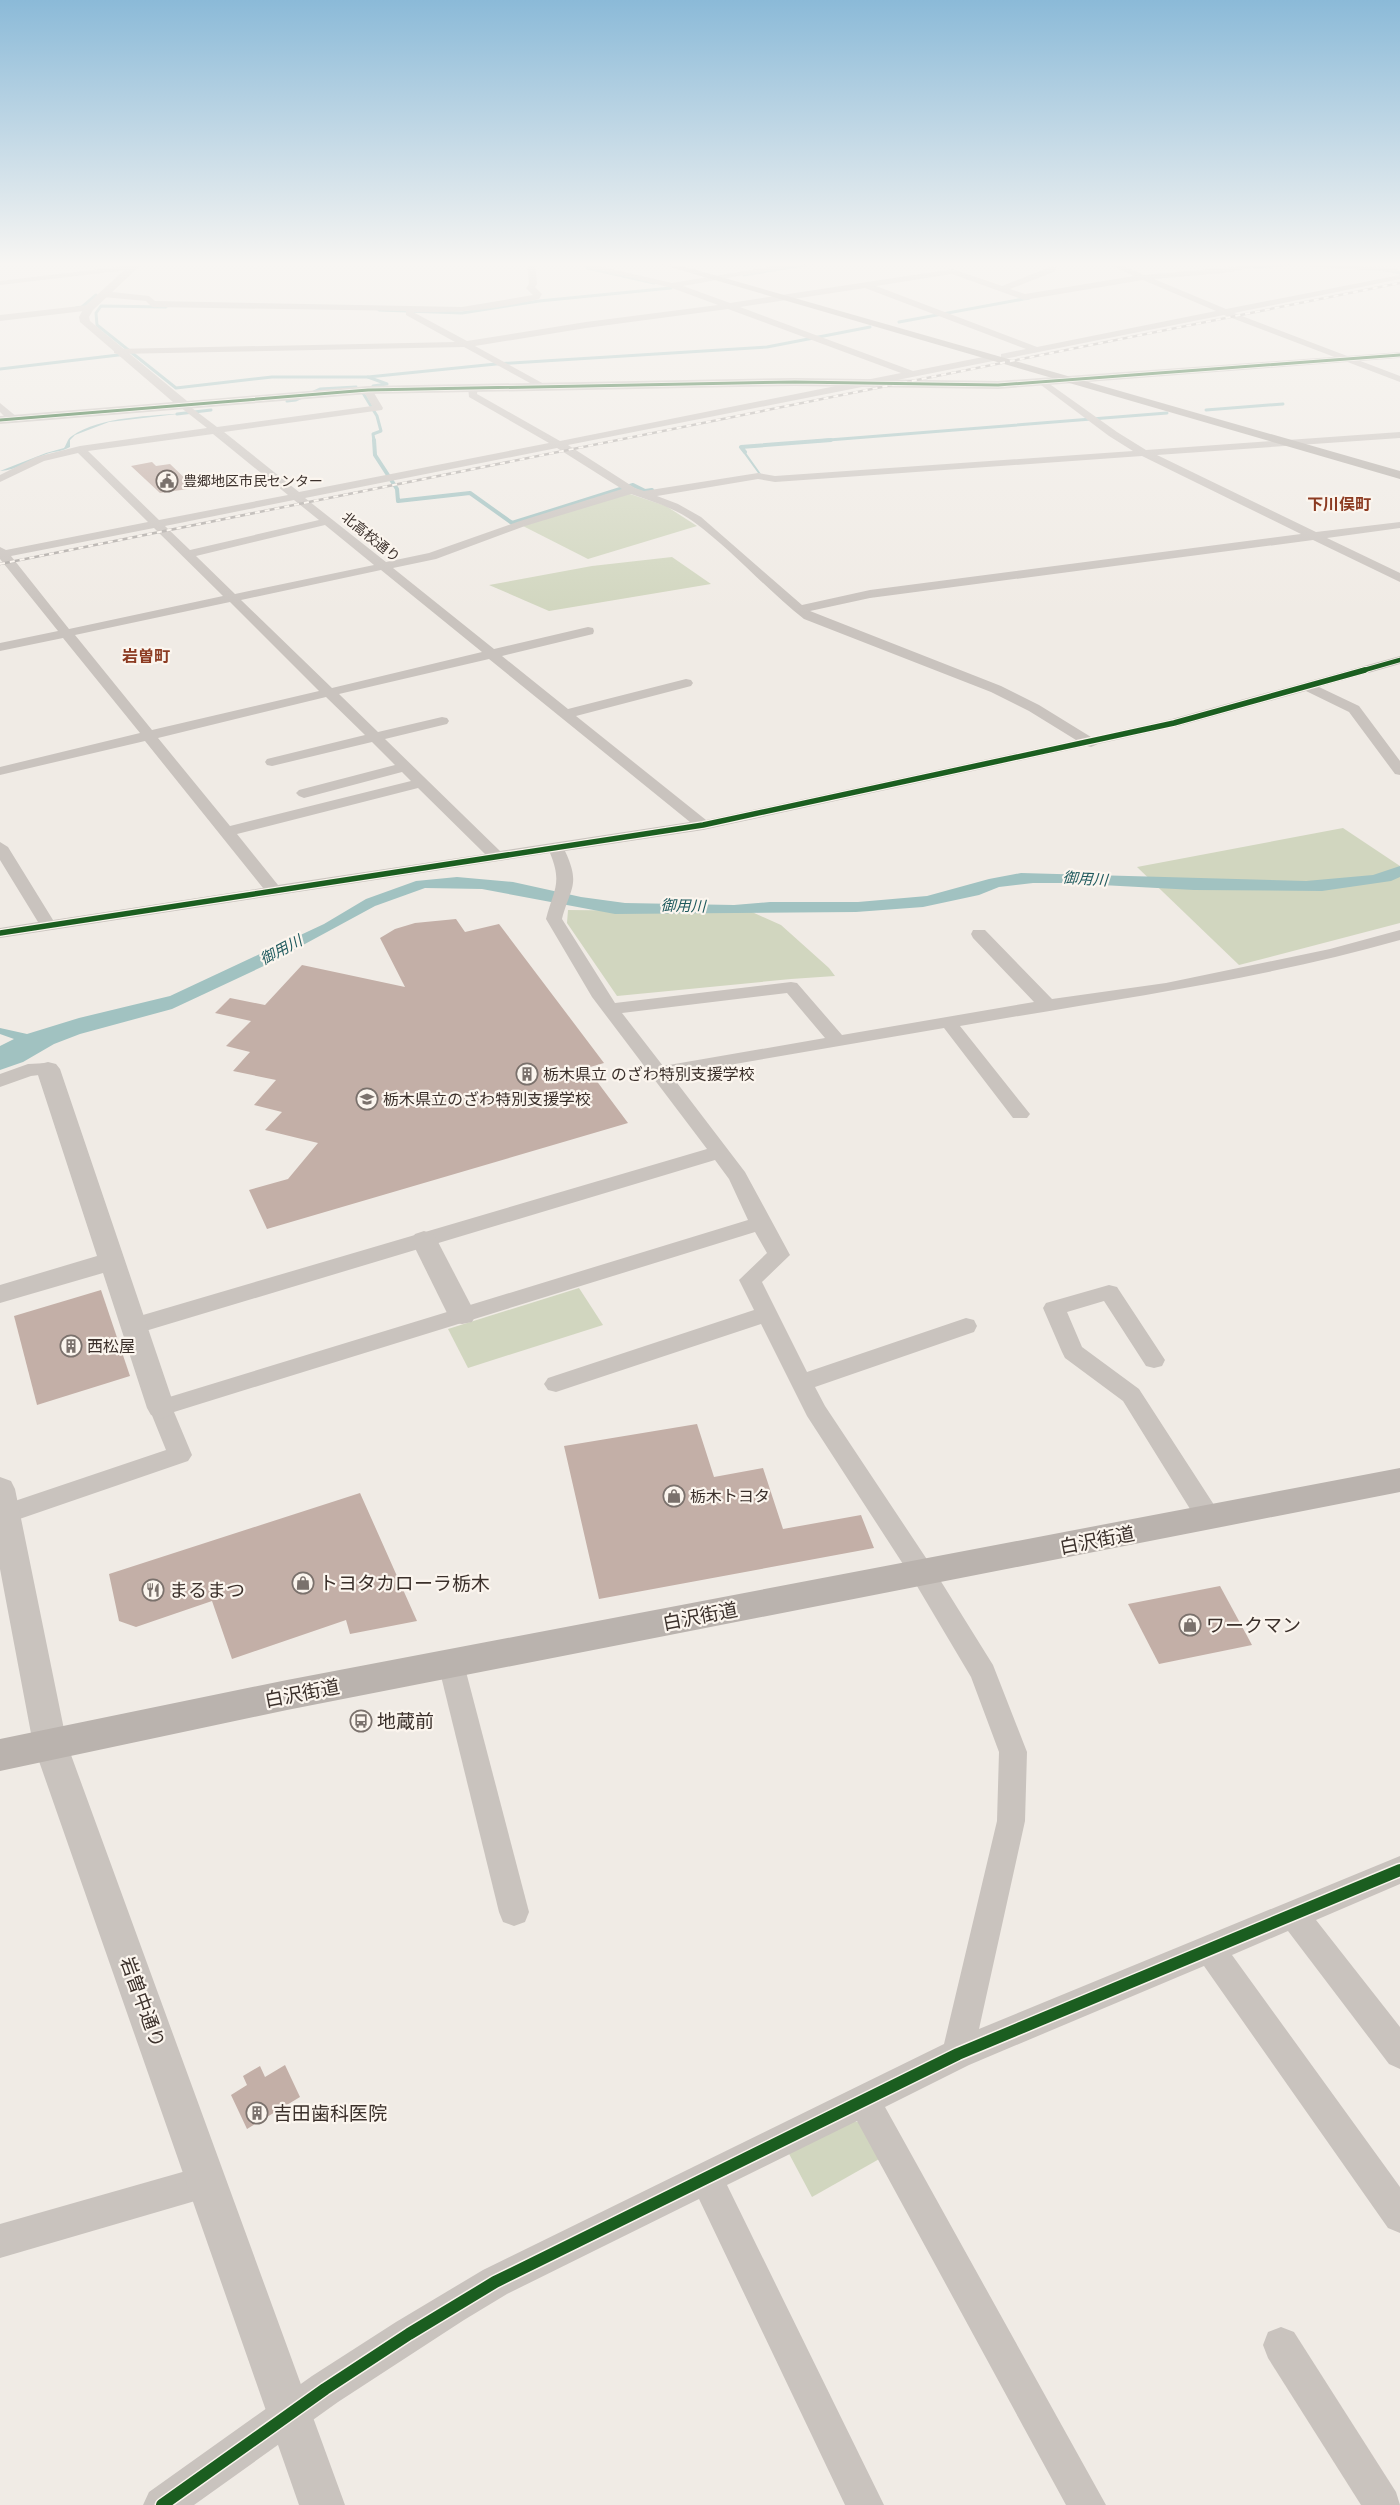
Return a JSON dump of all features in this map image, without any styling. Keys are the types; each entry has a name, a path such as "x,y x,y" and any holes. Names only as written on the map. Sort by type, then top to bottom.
{"highway":[{"path":"1067,380 1400,475"},
{"path":"1088,380 1400,469"}],"main road":[{"name":"白沢街道","path":"0,1755 452,1664 1400,1480"}],"street":[{"name":"北高校通り","path":"153,380 703,825"},
{"path":"531,380 542,386"},
{"path":"0,406 6,420 368,390 542,386 868,383 904,380"},
{"path":"799,408 911,380"},
{"path":"954,380 1044,382 1088,380"},
{"path":"1044,382 1113,434 1144,453 1400,578"},
{"path":"275,892 151,735 1,552 560,445 868,383"},
{"path":"473,387 472,395 560,445 636,492 674,506 697,519 809,616 996,689 1034,708 1090,742"},
{"path":"0,478 40,460 80,449 378,408 368,390"},
{"path":"0,647 432,556 522,524 636,492 758,476 775,479 1400,435"},
{"path":"80,449 497,857"},
{"path":"555,458 594,450"},
{"path":"187,554 328,521"},
{"path":"799,609 910,588 1400,525"},
{"path":"0,771 588,631"},
{"path":"0,933 703,825 1174,723 1400,660"},
{"path":"566,714 686,683"},
{"path":"1307,686 1354,710 1400,771"},
{"path":"272,762 442,721"},
{"path":"304,793 404,767"},
{"path":"227,832 421,783"},
{"path":"0,846 48,925"},
{"path":"556,848 566,876 564,893 554,918 598,993 738,1177 760,1223 779,1255 750,1280 815,1410 923,1574 983,1673 1013,1752 1010,1821 958,2054"},
{"path":"979,934 1047,1005"},
{"path":"658,1072 1047,1005 1166,988 1333,954 1400,935"},
{"path":"610,1009 791,987 837,1041"},
{"path":"948,1022 1020,1114"},
{"path":"0,1081 28,1070 48,1069 161,1408 180,1455 2,1501"},
{"path":"134,1326 720,1152"},
{"path":"161,1408 760,1223"},
{"path":"424,1240 462,1315"},
{"path":"0,1294 112,1261"},
{"path":"1154,1360 1109,1292 1054,1308 1073,1352 1131,1395 1209,1518"},
{"path":"556,1384 767,1314"},
{"path":"801,1383 966,1326"},
{"name":"岩曽中通り","path":"2,1501 50,1744 322,2505"},
{"path":"452,1664 514,1912"},
{"path":"162,2505 288,2412 424,2323 495,2282 958,2054 1400,1870"},
{"path":"1293,1914 1400,2053"},
{"path":"1210,1949 1400,2216"},
{"path":"864,2101 1087,2505"},
{"path":"706,2178 865,2505"},
{"path":"0,2241 207,2182"},
{"path":"1281,2345 1384,2505"}],"green space":[{"path":"627,493 666,506 697,526 588,559 523,526"},
{"path":"672,557 711,584 549,611 489,585 592,566"},
{"path":"1343,828 1400,866 1400,923 1239,965 1137,867"},
{"path":"568,910 752,912 781,925 829,968 835,976 617,996 567,923"},
{"path":"579,1288 603,1325 468,1368 448,1329"},
{"path":"845,2119 862,2123 881,2158 812,2197 787,2150"}],"water":[{"path":"186,413 109,422 75,435 70,440 70,447 67,449 47,454 12,469 0,471 46,453 64,448 72,436 97,424 143,416"},
{"path":"1167,413 742,447 761,474 758,473 739,447"},
{"name":"御用川","path":"1400,866 1400,877 1391,881 1322,891 1194,890 1033,883 999,887 979,895 923,907 856,912 615,914 482,889 425,888 375,906 268,964 172,1009 80,1034 54,1044 23,1062 0,1070 0,1046 14,1039 0,1034 0,1028 27,1034 79,1018 170,996 324,924 366,899 416,881 457,877 513,882 581,897 625,903 734,905 770,902 858,902 927,896 989,879 1021,873 1306,881 1373,875"}],"building":[{"name":"豊郷地区市民センター","path":"152,462 156,466 170,464 195,488 160,493 131,466"},
{"name":"栃木県立 のざわ特別支援学校","path":"456,919 465,932 499,924 604,1063 587,1068 628,1123 267,1229 249,1190 288,1179 318,1143 265,1130 282,1112 254,1105 276,1080 233,1071 250,1052 226,1046 251,1021 215,1013 230,998 265,1005 302,965 405,987 380,938 395,929 415,923"},
{"name":"西松屋","path":"101,1290 130,1376 37,1405 14,1316"},
{"name":"栃木トヨタ","path":"697,1424 714,1477 763,1468 783,1529 861,1515 874,1548 599,1599 564,1446"},
{"name":"トヨタカローラ栃木","path":"360,1493 417,1621 350,1634 346,1620 232,1659 212,1601 136,1627 119,1621 109,1574"},
{"name":"ワークマン","path":"1220,1586 1252,1645 1159,1664 1128,1604"},
{"name":"吉田歯科医院","path":"285,2065 300,2097 247,2129 231,2095 247,2085 243,2076 260,2066 265,2077"}],"waterway":[{"path":"166,380 176,388 247,380"},
{"path":"373,386 387,384 376,380"},
{"path":"287,401 296,400 320,389 356,387"},
{"path":"363,393 377,416 381,431 373,434 374,441"},
{"path":"1206,410 1283,404"},
{"path":"177,414 211,410"},
{"path":"816,441 1167,413"},
{"path":"374,440 375,455 397,489 398,501 470,493 512,523 633,485 645,491 652,490"},
{"path":"745,452 741,447 831,440"}],"railway":[{"path":"0,564 917,380"}],"cycle path":[{"path":"0,420 368,390 795,382 998,385 1088,380"},
{"path":"0,933 703,825 1174,723 1400,660"},
{"path":"162,2505 325,2389 409,2334 495,2282 958,2054 1400,1870"}],"place":[{"name":"豊郷地区市民センター","path":"167,481"},
{"name":"栃木県立 のざわ特別支援学校","path":"527,1074"},
{"name":"栃木県立のざわ特別支援学校","path":"367,1099"},
{"name":"西松屋","path":"71,1346"},
{"name":"栃木トヨタ","path":"674,1496"},
{"name":"トヨタカローラ栃木","path":"303,1583"},
{"name":"まるまつ","path":"153,1590"},
{"name":"ワークマン","path":"1190,1625"},
{"name":"地蔵前","path":"361,1721"},
{"name":"吉田歯科医院","path":"257,2113"}],"district":[{"name":"下川俣町","path":"1339,504"},
{"name":"岩曽町","path":"146,656"}]}
